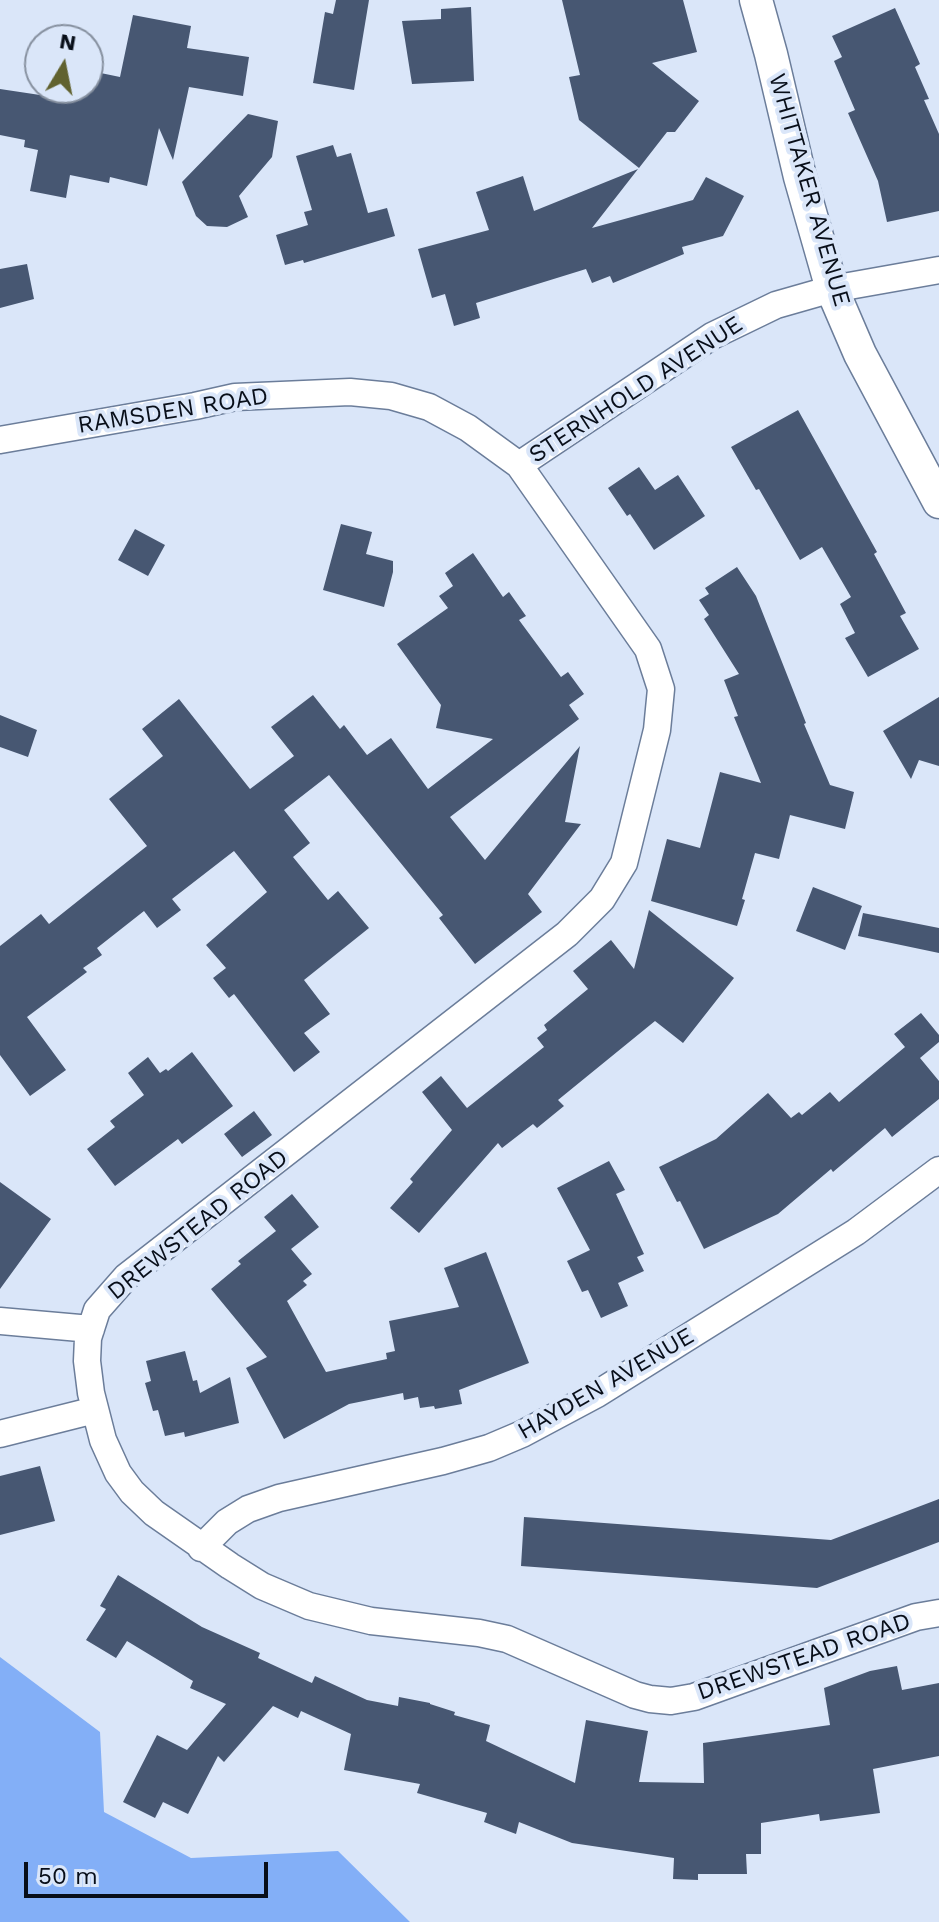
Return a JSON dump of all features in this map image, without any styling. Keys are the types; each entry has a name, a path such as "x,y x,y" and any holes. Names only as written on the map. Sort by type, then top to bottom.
{"street":[{"name":"WHITTAKER AVENUE","path":"756,0 800,177 832,289 860,354 939,502"},
{"name":"STERNHOLD AVENUE","path":"519,465 712,336 776,305 832,289 939,270"},
{"name":"RAMSDEN ROAD","path":"0,440 235,397 350,392 391,396 429,407 468,428 519,465"},
{"name":"DREWSTEAD ROAD","path":"519,465 648,649 661,689 657,730 624,863 602,899 567,934 126,1277 97,1310 91,1329 87,1361 103,1440 118,1473 154,1513 201,1548 262,1586 309,1606 371,1621 507,1639 650,1699 671,1701 694,1697 916,1617 939,1613"},
{"name":"HAYDEN AVENUE","path":"201,1548 227,1522 248,1509 279,1498 443,1461 489,1448 522,1434 597,1394 856,1232 939,1170"},
{"path":"0,1321 91,1329"},
{"path":"0,1434 95,1410"}],"shaded area":[{"path":"0,1657 100,1732 104,1812 191,1858 338,1851 410,1922 0,1922"}],"building":[{"path":"336,0 369,0 354,90 313,83 325,12 333,14"},
{"path":"562,0 683,0 697,52 652,63 699,101 675,132 667,132 639,168 579,120 569,77 580,75"},
{"path":"471,7 474,81 412,84 402,21 441,19 441,9"},
{"path":"895,8 920,64 915,67 929,99 924,100 939,134 939,211 887,222 878,181 848,113 855,110 834,61 842,57 832,36"},
{"path":"133,15 191,26 187,48 249,57 243,96 189,87 173,160 159,128 147,186 110,177 109,183 70,175 66,198 30,191 38,150 24,147 25,140 0,135 0,89 24,93 24,104 104,104 104,74 120,77"},
{"path":"248,114 278,121 272,157 239,196 248,217 227,227 207,226 196,216 182,182"},
{"path":"333,145 337,157 351,153 368,213 387,208 395,236 304,263 303,260 285,265 276,235 308,225 304,212 312,210 296,156"},
{"path":"638,169 592,228 693,200 706,177 744,196 723,236 682,247 684,254 613,283 610,276 592,283 586,269 476,303 480,318 454,326 445,294 432,298 418,249 489,230 476,192 523,176 534,211"},
{"path":"27,264 34,299 0,308 0,269"},
{"path":"798,410 877,552 874,554 906,613 900,616 919,649 868,677 845,638 855,633 840,604 851,597 822,547 800,560 731,447"},
{"path":"639,467 655,490 678,475 705,516 654,550 608,488"},
{"path":"341,524 372,532 366,554 393,561 384,607 323,590"},
{"path":"135,529 165,545 148,576 118,560"},
{"path":"473,553 503,597 509,592 526,616 519,620 561,677 568,672 584,694 569,705 579,719 450,817 485,860 580,746 565,822 581,824 528,894 542,912 475,964 439,918 443,915 329,775 284,810 310,843 293,857 328,900 338,891 369,928 304,980 330,1014 304,1033 320,1052 294,1072 234,994 229,998 213,978 226,968 206,945 267,892 234,851 172,899 181,910 157,928 144,911 97,948 102,955 83,968 87,972 27,1017 66,1070 30,1096 0,1055 0,946 41,914 49,924 147,846 109,799 163,756 142,729 179,699 250,789 294,756 271,727 313,695 340,729 344,725 367,755 391,738 428,789 493,739 436,728 441,705 397,644 448,608 439,596 453,586 445,573"},
{"path":"737,567 756,596 830,785 854,792 845,829 790,815 779,859 755,853 737,926 651,901 667,839 700,848 720,772 761,783 734,717 738,716 724,680 739,674 704,619 709,615 699,600 709,594 705,588"},
{"path":"939,697 939,766 919,760 911,779 883,731"},
{"path":"0,715 37,730 28,757 0,747"},
{"path":"813,887 862,906 845,950 796,931"},
{"path":"649,910 734,978 683,1043 655,1021 558,1100 564,1106 537,1128 533,1124 502,1148 498,1143 419,1233 390,1208 452,1130 422,1092 441,1076 467,1108 544,1047 537,1038 547,1030 544,1025 588,989 573,971 611,940 634,969"},
{"path":"863,913 939,928 939,953 858,936"},
{"path":"921,1013 939,1035 939,1042 920,1058 939,1081 939,1099 892,1137 885,1128 778,1214 704,1249 659,1167 716,1139 768,1093 791,1118 799,1112 802,1115 830,1092 839,1102 905,1047 894,1034"},
{"path":"192,1052 233,1106 182,1144 178,1139 115,1186 87,1149 115,1127 110,1121 144,1095 128,1073 148,1057 160,1073 166,1069 168,1071"},
{"path":"254,1111 272,1135 242,1157 224,1134"},
{"path":"609,1161 625,1190 616,1194 644,1254 637,1257 644,1271 618,1283 628,1306 601,1318 588,1290 582,1292 567,1261 590,1250 557,1188"},
{"path":"0,1182 51,1219 0,1289"},
{"path":"292,1194 319,1227 291,1249 312,1274 303,1281 307,1285 287,1301 326,1372 387,1359 386,1353 395,1351 389,1321 459,1307 444,1268 486,1252 529,1363 459,1390 462,1404 435,1409 434,1406 420,1408 418,1397 404,1400 403,1393 349,1404 284,1439 246,1368 267,1357 211,1289 241,1264 238,1261 276,1231 264,1217"},
{"path":"185,1351 193,1381 197,1380 200,1393 230,1377 239,1423 185,1437 184,1432 165,1436 158,1410 153,1411 145,1383 151,1381 146,1361"},
{"path":"40,1466 55,1521 0,1535 0,1476"},
{"path":"939,1499 939,1542 817,1588 521,1566 524,1517 831,1540"},
{"path":"118,1575 202,1627 260,1653 258,1658 312,1683 315,1676 367,1700 398,1706 399,1697 430,1703 455,1712 454,1715 490,1725 486,1741 575,1783 586,1720 648,1731 639,1782 704,1783 703,1743 830,1725 824,1688 870,1671 897,1666 902,1690 939,1683 939,1756 873,1769 880,1813 820,1821 819,1814 761,1823 761,1854 746,1854 747,1874 698,1874 698,1880 673,1879 674,1858 572,1843 519,1822 516,1834 484,1822 487,1813 417,1793 420,1784 344,1770 351,1734 301,1711 298,1718 273,1706 224,1762 218,1756 188,1814 163,1802 155,1818 123,1802 157,1735 187,1750 226,1704 190,1688 193,1681 127,1641 116,1658 86,1640 106,1609 100,1606"}]}
